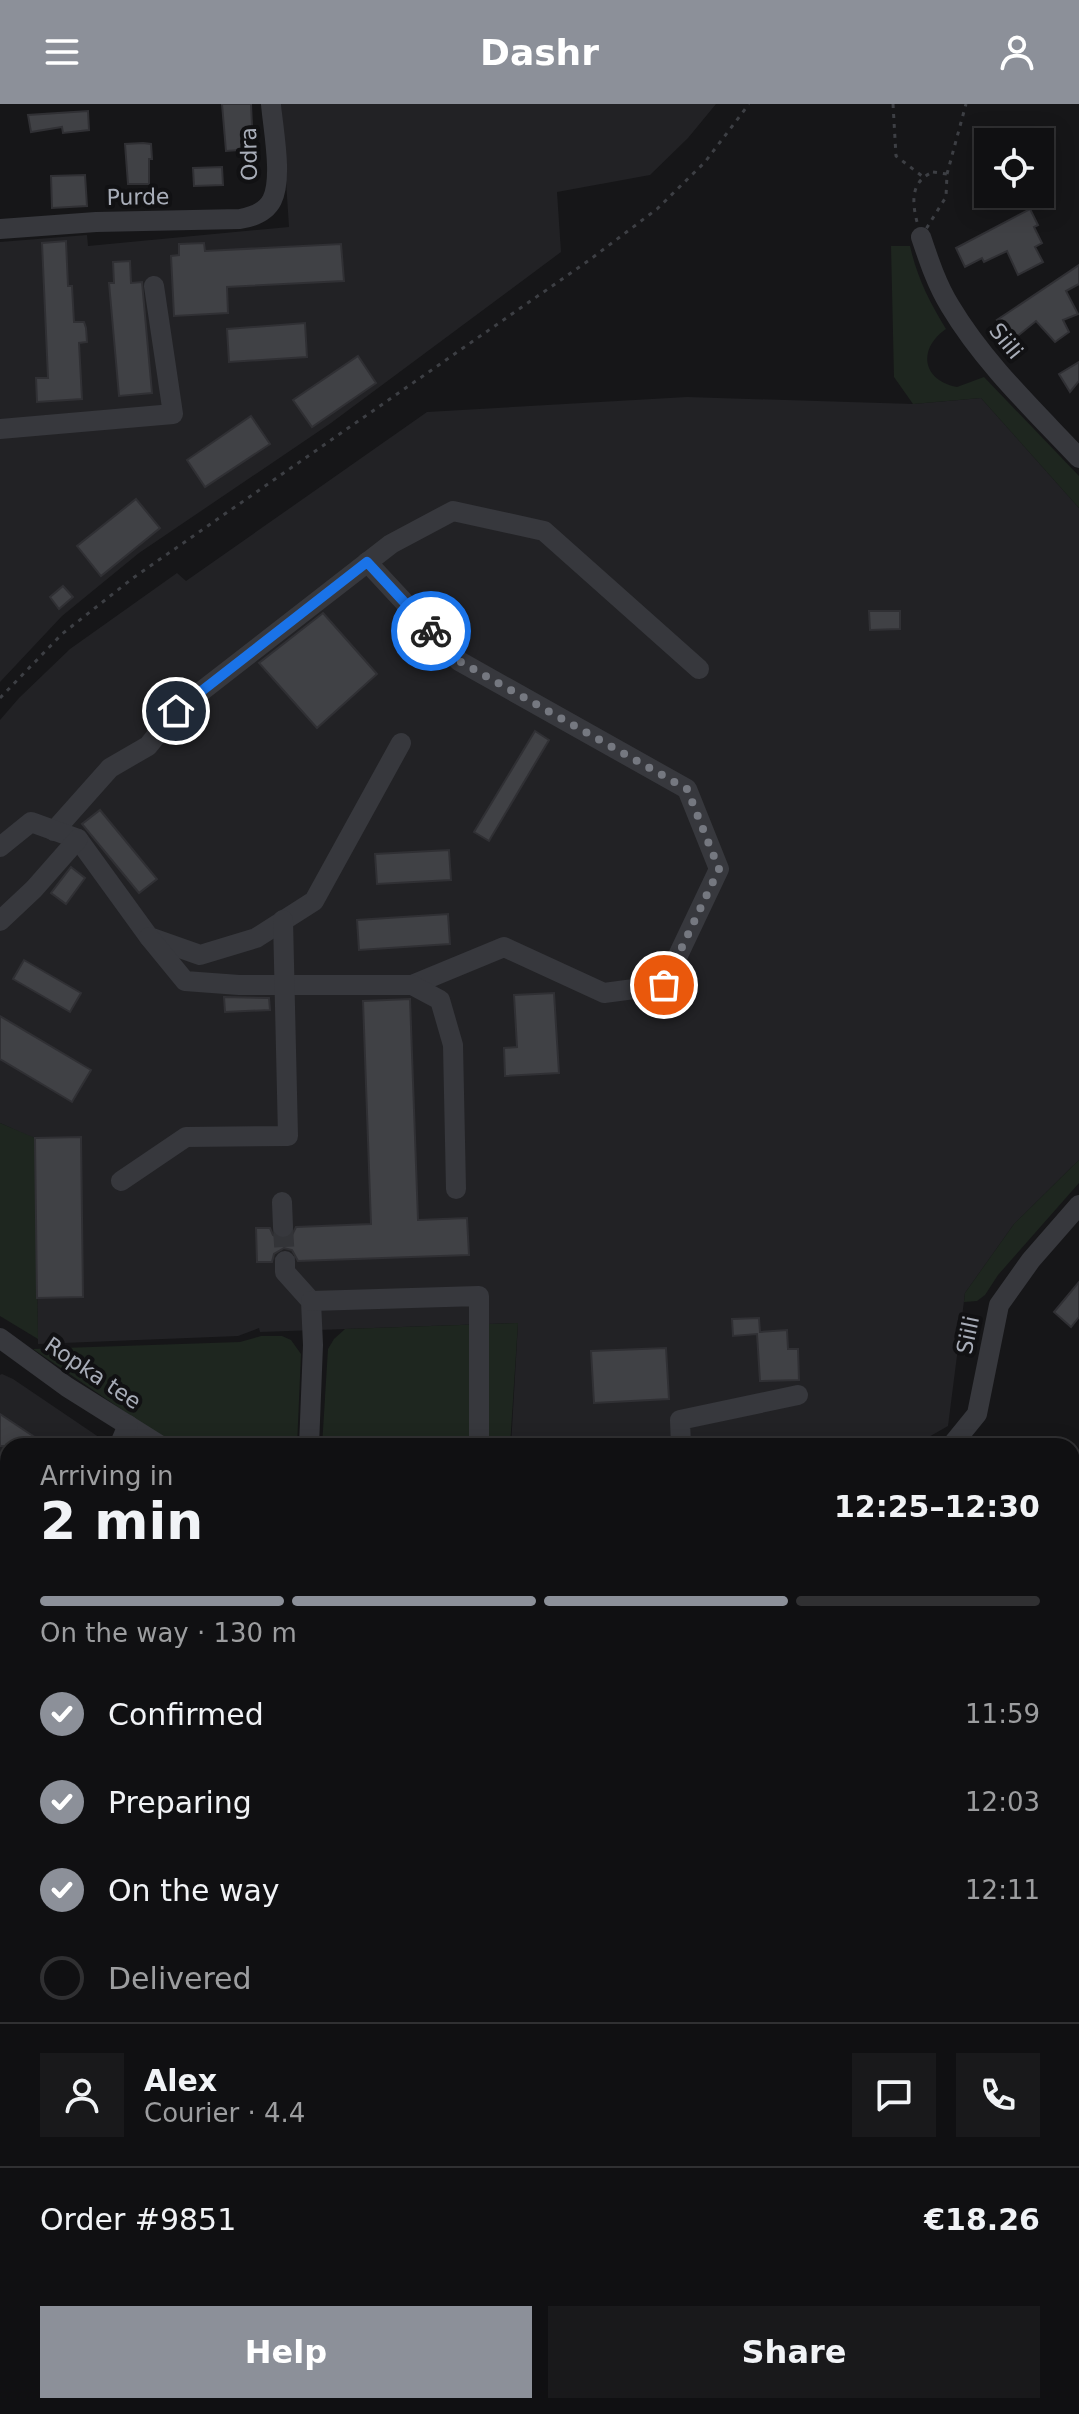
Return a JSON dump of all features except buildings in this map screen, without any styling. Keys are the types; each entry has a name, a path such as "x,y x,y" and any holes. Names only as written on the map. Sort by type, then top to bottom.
{"street":[{"name":"Odra","path":"271,104 277,181 271,202"},
{"name":"Purde","path":"0,229 96,222 240,219 255,216 271,202"},
{"name":"Siili","path":"921,237 931,268 949,305 974,341 1079,458"},
{"path":"0,429 173,414 154,286"},
{"path":"54,831 110,768 148,746 176,711 391,544 453,511 544,531 699,669"},
{"path":"0,847 31,822 78,839 185,981 239,985 412,985 504,947 604,993 664,985 719,869 687,789 459,661 367,562"},
{"path":"149,937 200,955 256,938 314,901 401,743"},
{"path":"0,921 34,889 78,839"},
{"path":"121,1181 186,1137 288,1136 283,920"},
{"path":"412,985 440,1000 453,1045 456,1189"},
{"path":"282,1202 283,1227"},
{"name":"Siili","path":"958,1438 977,1414 999,1305 1031,1260 1079,1205"},
{"path":"285,1261 285,1272 311,1301 313,1345 309,1438"},
{"path":"311,1301 479,1296 479,1438"},
{"name":"Ropka tee","path":"0,1338 67,1387 148,1438"},
{"path":"681,1438 680,1420 798,1395"},
{"path":"122,1438 128,1425"}],"path":[{"path":"0,698 62,634 133,578 588,261 657,209 705,162 749,104"},
{"path":"893,104 896,156 922,176"},
{"path":"921,237 946,197 947,174 966,104"},
{"path":"921,237 914,190 922,176 933,172 947,174"}],"shaded area":[{"path":"281,104 716,104 688,138 650,175 557,192 561,252 331,423 139,553 62,616 0,682 0,242 87,235 88,246 289,227"},
{"path":"891,246 910,246 924,289 946,329 931,345 928,354 930,371 936,378 957,387 984,377 1079,476 1079,508 981,398 913,404 894,377"},
{"path":"687,397 913,404 981,398 1079,508 1079,1160 1014,1224 965,1293 948,1426 927,1438 511,1438 518,1323 260,1332 259,1328 238,1336 38,1344 35,1139 0,1123 0,720 70,649 177,573 186,581 427,412"},
{"path":"0,1123 35,1138 38,1339 0,1316"},
{"path":"1079,1160 1079,1183 998,1275 985,1295 977,1301 964,1302 965,1293 1014,1224"},
{"path":"518,1323 511,1438 322,1438 328,1349 345,1329"},
{"path":"261,1336 282,1336 291,1340 301,1354 297,1438 163,1438 33,1349 240,1342"},
{"path":"0,1375 13,1379 100,1438 0,1438"}],"tunnel":[{"path":"283,1227 285,1261"}],"way so far":[{"path":"431,631 459,661 687,789 719,869 664,985"}],"route":[{"path":"176,711 367,562 431,631"}]}
